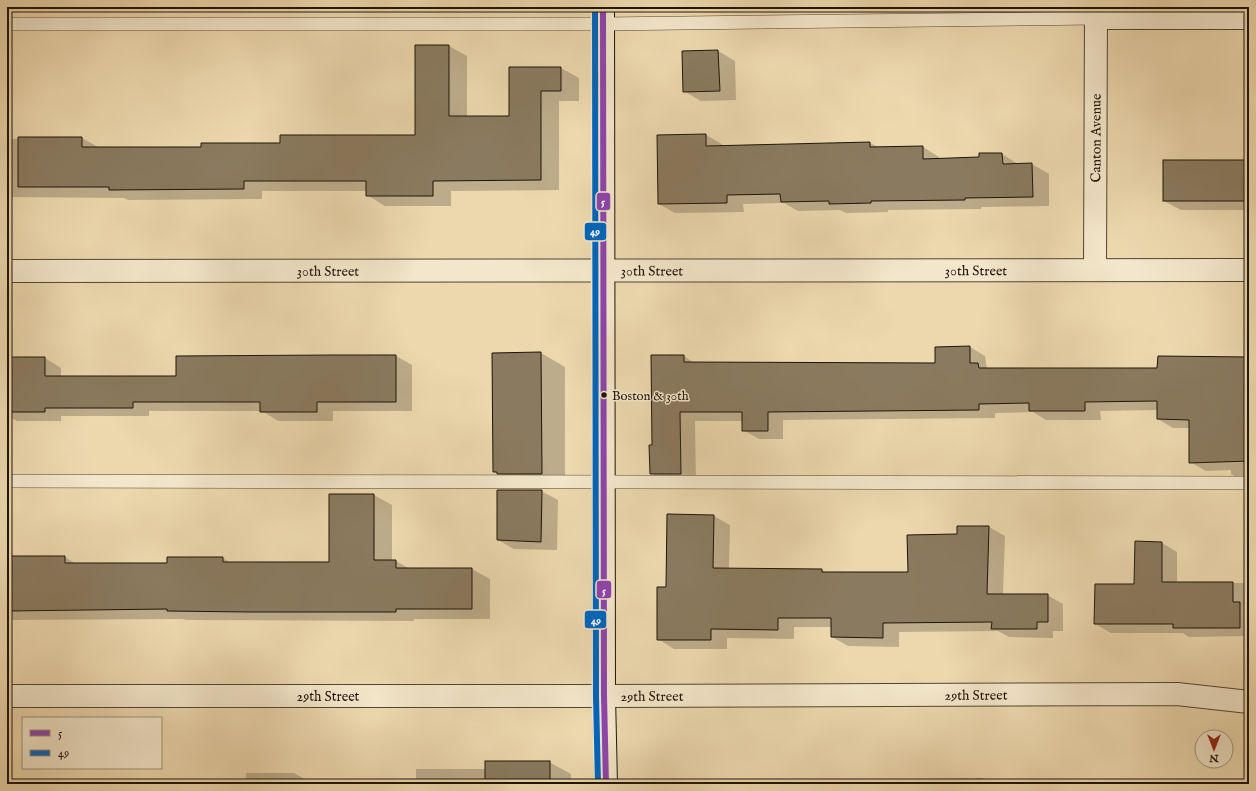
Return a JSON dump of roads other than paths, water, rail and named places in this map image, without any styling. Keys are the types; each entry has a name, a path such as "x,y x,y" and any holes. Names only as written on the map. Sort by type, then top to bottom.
{"street":[{"path":"1096,12 1249,18"},
{"name":"Canton Avenue","path":"1095,270 1096,12"},
{"path":"603,15 605,271 604,696 606,784"},
{"name":"30th Street","path":"7,271 1249,270"},
{"name":"29th Street","path":"7,696 1177,694 1249,702"}],"lane":[{"path":"7,24 603,15 1096,12"},
{"path":"7,482 1249,483"}],"place":[{"name":"Boston & 30th","path":"604,395"}]}
